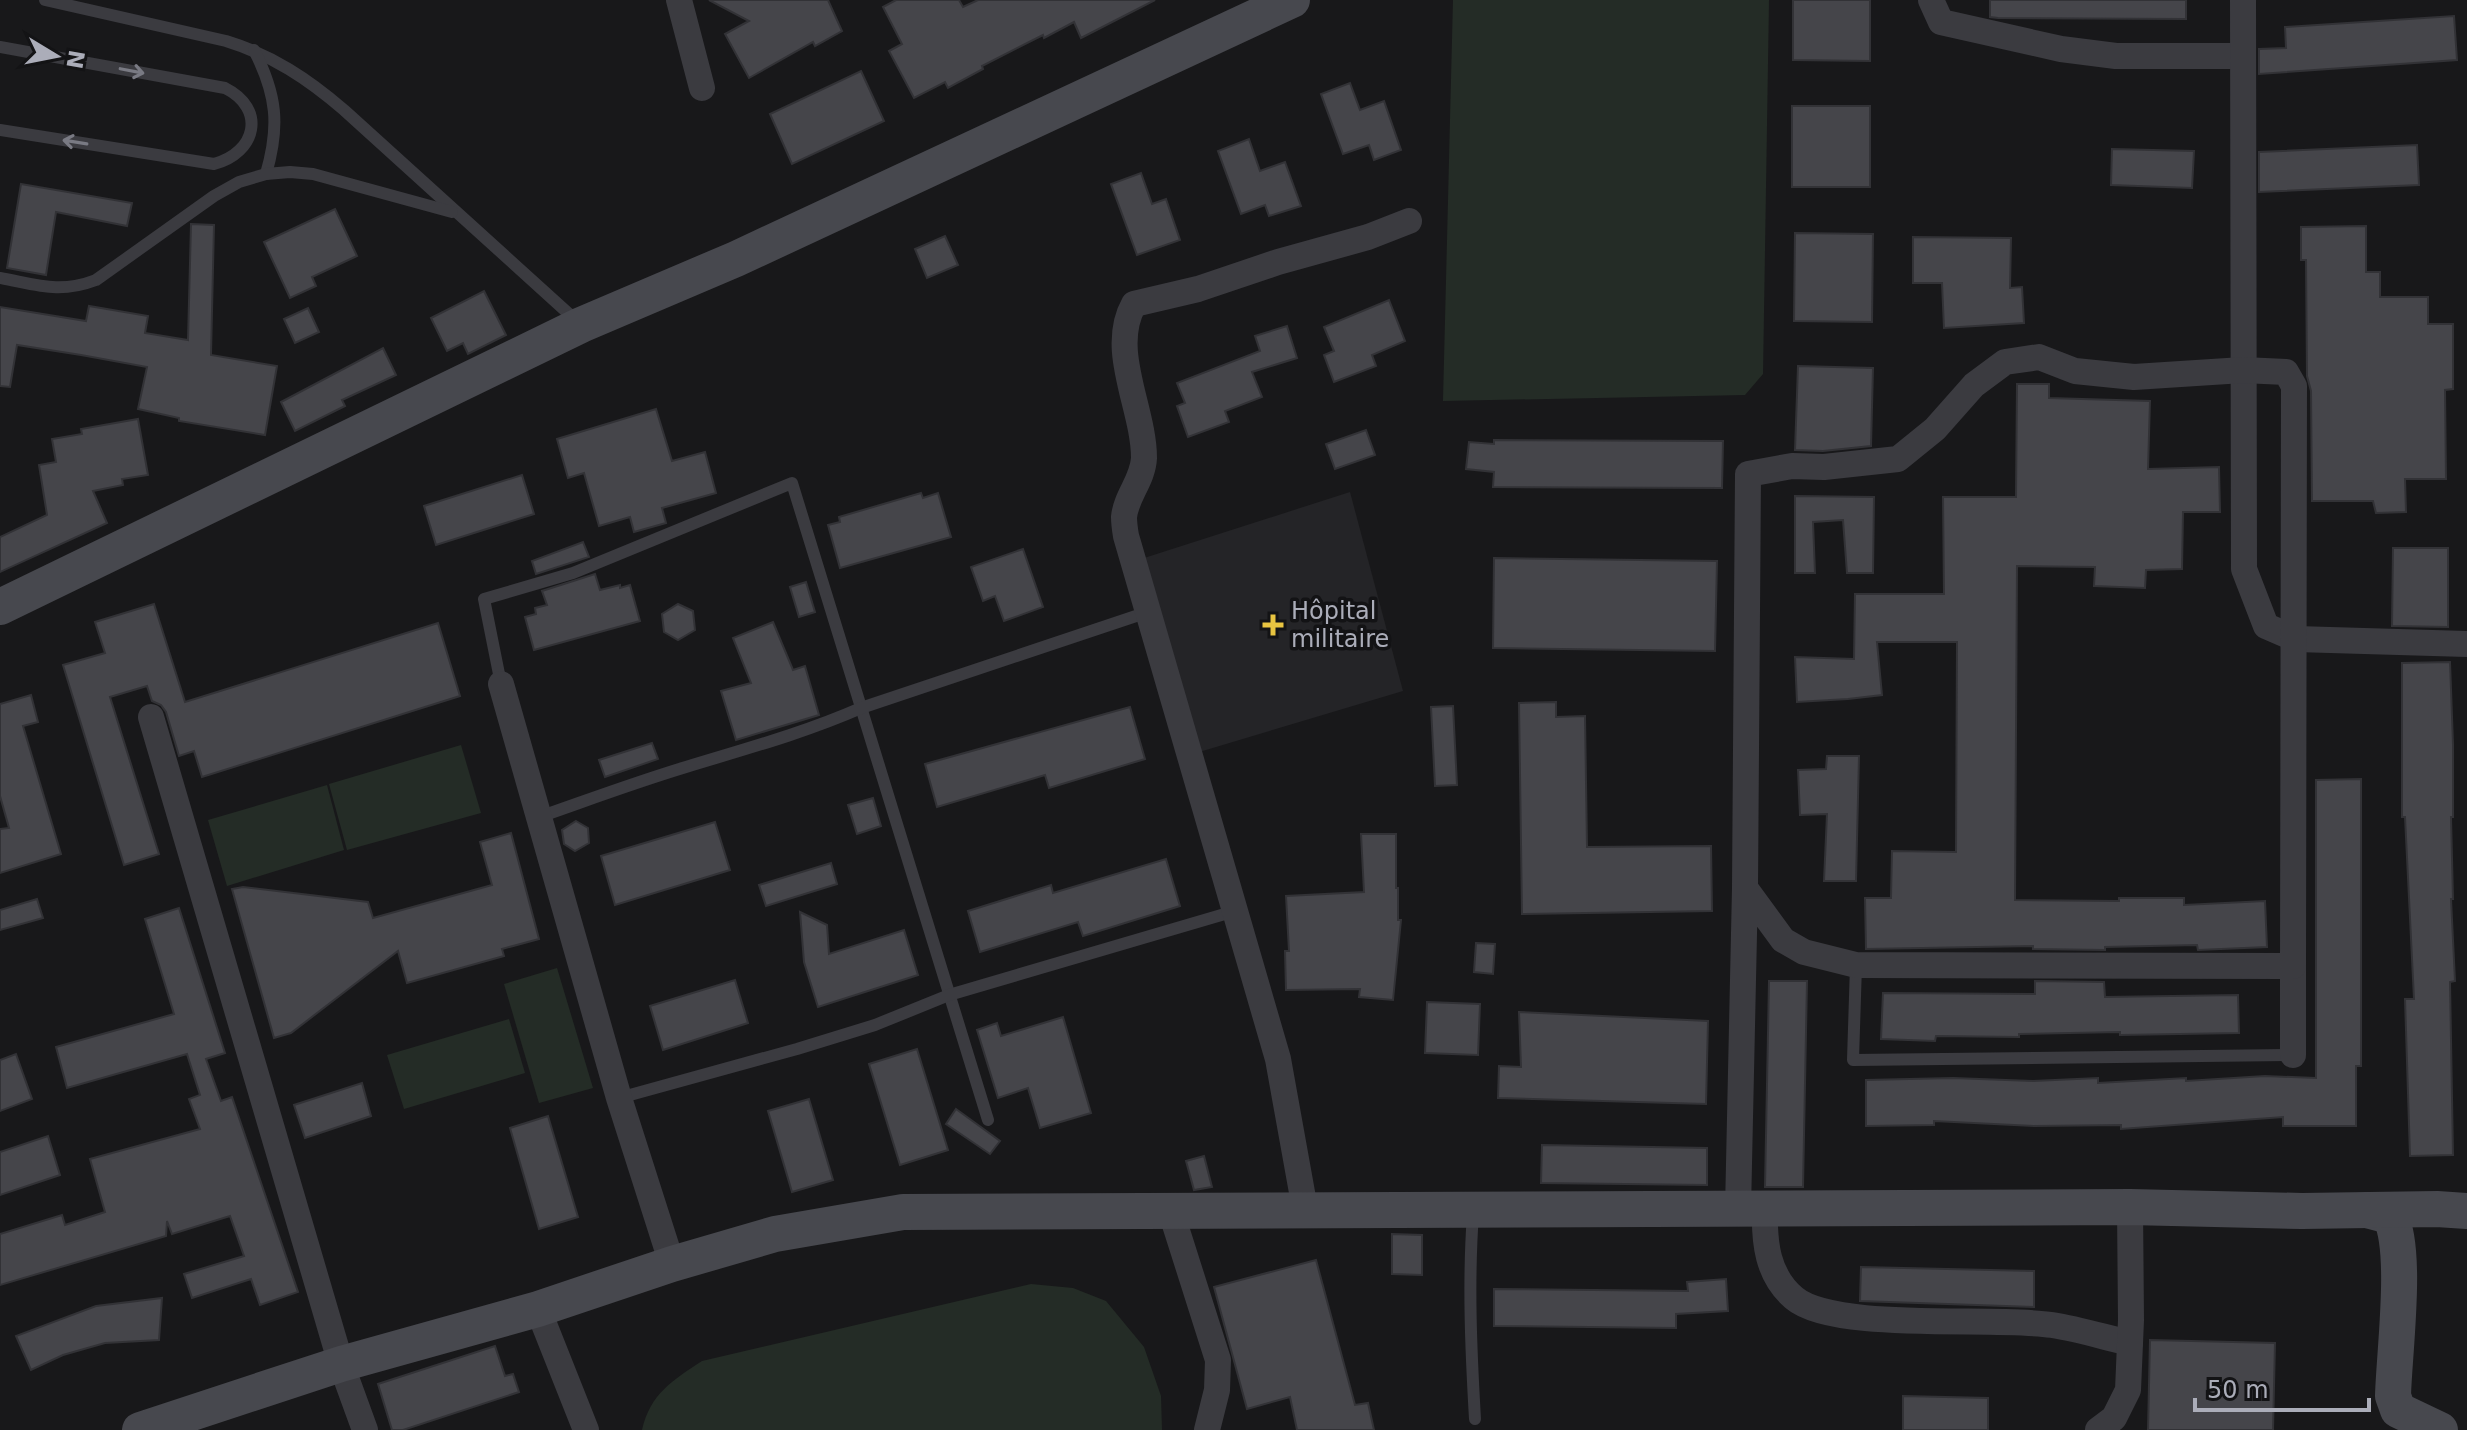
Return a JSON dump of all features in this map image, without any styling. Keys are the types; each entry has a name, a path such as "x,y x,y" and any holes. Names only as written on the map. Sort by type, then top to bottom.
{"street":[{"path":"679,0 702,88"},
{"path":"0,607 581,325 736,259 1292,0"},
{"path":"1931,0 1941,22 2061,49 2116,56 2243,56"},
{"path":"2243,0 2244,569 2266,626 2296,639 2467,644"},
{"path":"1305,1209 1278,1059 1126,536 1124,517 1140,478 1144,457 1125,344 1126,318 1134,304 1198,289 1278,262 1368,237 1409,221"},
{"path":"2130,1343 2051,1325 1866,1318 1831,1313 1796,1300 1776,1278 1751,1210 1745,888 1748,474 1792,466 1824,467 1898,459 1935,429 1974,385 2005,362 2039,357 2075,371 2134,377 2243,370 2286,372 2294,386 2293,1055"},
{"path":"501,684 619,1098 672,1264"},
{"path":"151,717 341,1364 365,1430"},
{"path":"1745,888 1783,940 1804,952 1856,965 2293,966"},
{"path":"140,1430 341,1364 538,1309 672,1264 775,1234 903,1212 2130,1207 2467,1211"},
{"path":"2098,1430 2114,1418 2128,1390 2130,1207"},
{"path":"2367,1210 2384,1225 2380,1402 2389,1430"},
{"path":"2367,1210 2390,1216 2396,1228 2398,1298 2393,1396 2398,1410 2440,1430"},
{"path":"1171,1212 1218,1360 1217,1390 1207,1430"},
{"path":"538,1309 586,1430"}],"lane":[{"path":"45,0 226,41 254,50 286,66 316,87 581,325"},
{"path":"0,47 225,88 244,102 252,124 249,139 241,152 229,160 214,164 0,130"},
{"path":"254,50 266,73 273,98 274,136 266,174"},
{"path":"0,278 59,290 96,280 214,196 239,182 266,174 313,174 455,212"},
{"path":"501,684 484,599 573,573 792,483 988,1120"},
{"path":"539,817 684,767 751,749 825,724 861,708 1148,612"},
{"path":"619,1098 836,1037 949,995 1235,911"},
{"path":"1856,965 1853,1060 2293,1055"},
{"path":"1473,1210 1470,1277 1475,1419"}],"shaded area":[{"path":"1453,0 1769,0 1763,374 1745,395 1443,401"},
{"name":"Hôpital militaire","path":"1350,492 1403,691 1196,753 1141,559"},
{"path":"461,745 481,813 347,850 329,784"},
{"path":"327,785 344,850 227,886 208,820"},
{"path":"557,968 593,1088 539,1103 504,984"},
{"path":"509,1019 525,1073 404,1109 387,1055"},
{"path":"1031,1284 1073,1288 1106,1301 1144,1347 1161,1396 1162,1430 642,1430 657,1397 702,1361"}],"building":[{"path":"709,0 828,0 842,31 815,46 813,42 749,78 725,34 749,21"},
{"path":"896,0 959,0 963,7 978,0 1155,0 1081,38 1074,22 982,66 983,69 948,88 945,82 914,98 889,51 902,44 883,7"},
{"path":"1793,0 1870,0 1870,61 1793,60"},
{"path":"1990,0 2186,0 2186,19 1998,18 1990,17"},
{"path":"2454,16 2457,60 2259,74 2259,49 2286,48 2285,27"},
{"path":"861,71 884,121 792,164 770,114"},
{"path":"1350,83 1360,110 1384,101 1401,150 1374,160 1369,145 1343,154 1321,94"},
{"path":"1792,106 1870,106 1870,187 1792,187"},
{"path":"1249,139 1260,171 1285,162 1301,206 1269,216 1265,205 1241,214 1218,151"},
{"path":"2417,145 2419,185 2259,192 2259,152"},
{"path":"2112,149 2194,151 2192,188 2111,185"},
{"path":"1141,173 1152,204 1166,199 1180,240 1137,255 1111,184"},
{"path":"21,184 132,203 127,226 56,212 46,275 7,268"},
{"path":"335,209 357,256 312,277 316,286 290,298 264,242"},
{"path":"191,224 214,225 211,355 277,366 265,435 179,421 179,418 138,409 147,367 17,345 10,387 0,386 0,307 86,321 89,306 148,316 145,333 188,340"},
{"path":"2366,226 2366,272 2380,272 2380,297 2428,297 2428,324 2453,324 2453,389 2445,390 2446,479 2405,479 2406,512 2376,513 2373,501 2312,501 2306,260 2301,260 2301,227"},
{"path":"1795,233 1873,234 1872,322 1794,321"},
{"path":"945,236 958,265 927,278 915,249"},
{"path":"1913,237 2011,238 2010,288 2022,287 2024,323 1944,328 1942,283 1913,283"},
{"path":"484,291 506,335 468,354 463,343 447,351 431,318"},
{"path":"1389,300 1405,341 1372,355 1376,366 1334,382 1324,355 1334,351 1324,327"},
{"path":"308,308 319,332 295,343 284,319"},
{"path":"1287,326 1297,358 1252,372 1262,397 1225,411 1229,422 1188,437 1177,406 1185,403 1177,383 1260,351 1255,336"},
{"path":"383,348 396,375 342,400 345,406 295,431 281,402"},
{"path":"1798,366 1873,368 1871,446 1823,451 1795,450"},
{"path":"2017,384 2049,384 2049,398 2150,401 2148,469 2219,467 2220,512 2183,512 2182,569 2146,570 2145,588 2094,586 2095,567 2017,566 2015,900 2184,898 2184,905 2265,901 2267,947 2198,950 2197,945 2105,947 2105,950 2033,949 2033,946 1866,949 1865,898 1891,898 1892,851 1956,852 1957,642 1877,642 1882,695 1848,699 1797,702 1795,657 1854,659 1855,594 1944,594 1943,497 2016,497"},
{"path":"656,409 672,461 705,452 716,493 662,508 666,523 634,532 630,517 599,526 584,473 568,478 557,439"},
{"path":"138,419 148,475 122,479 123,485 93,491 107,523 0,572 0,537 47,515 39,465 56,462 52,439 82,434 81,429"},
{"path":"1366,430 1375,455 1335,469 1326,444"},
{"path":"1494,440 1723,441 1722,488 1493,487 1494,472 1466,469 1469,442 1494,444"},
{"path":"522,475 534,514 436,545 424,506"},
{"path":"921,493 923,498 938,493 951,537 840,568 828,525 840,522 839,517"},
{"path":"1795,496 1874,497 1873,573 1847,573 1843,520 1813,522 1815,573 1795,573"},
{"path":"583,542 589,557 536,574 532,561"},
{"path":"2393,548 2448,548 2448,627 2392,626"},
{"path":"1023,549 1043,607 1004,621 995,596 983,601 971,567"},
{"path":"1494,558 1717,561 1715,651 1493,648"},
{"path":"595,574 600,590 630,585 640,621 534,650 525,617 536,614 535,608 547,605 542,591"},
{"path":"806,582 815,612 799,617 790,587"},
{"path":"154,604 185,702 438,623 460,696 202,777 194,751 179,756 166,712 161,705 152,701 147,686 110,697 159,854 124,865 63,665 105,653 95,622"},
{"path":"678,604 693,611 695,630 678,640 664,632 662,614"},
{"path":"773,622 793,670 805,666 819,715 736,740 721,691 751,683 733,638"},
{"path":"2450,662 2453,744 2451,899 2455,981 2450,982 2453,1155 2410,1156 2405,999 2414,999 2405,817 2402,817 2402,663"},
{"path":"31,695 38,722 23,726 61,854 0,873 0,829 9,828 0,796 0,704"},
{"path":"1556,702 1556,717 1585,716 1587,847 1711,846 1712,911 1522,914 1519,703"},
{"path":"1453,706 1457,785 1435,786 1431,707"},
{"path":"1130,707 1145,759 1049,788 1045,775 937,807 925,764"},
{"path":"652,743 658,759 605,777 599,760"},
{"path":"1827,756 1859,756 1856,881 1824,881 1827,814 1800,815 1798,770 1826,769"},
{"path":"2361,779 2361,1066 2356,1066 2356,1126 2283,1126 2283,1117 2121,1129 2121,1125 2034,1126 1934,1121 1934,1125 1866,1126 1866,1080 1953,1078 2033,1081 2098,1078 2098,1083 2265,1076 2316,1078 2316,780"},
{"path":"873,798 881,826 857,834 848,805"},
{"path":"576,821 588,828 589,843 575,851 564,844 562,830"},
{"path":"715,822 730,870 615,905 601,856"},
{"path":"511,833 539,939 502,949 504,956 407,983 398,951 291,1033 274,1038 232,889 243,887 368,902 373,918 492,885 480,842"},
{"path":"1361,834 1396,834 1396,888 1398,920 1401,920 1393,1000 1359,997 1360,989 1286,990 1285,951 1289,951 1286,896 1364,892"},
{"path":"1166,859 1180,906 1083,936 1078,922 980,952 968,911 1051,885 1053,893"},
{"path":"831,863 837,884 766,906 759,885"},
{"path":"37,899 43,918 0,930 0,910"},
{"path":"179,908 225,1053 206,1059 221,1101 232,1097 298,1292 260,1305 251,1279 192,1298 184,1274 244,1256 230,1216 172,1234 167,1221 166,1236 0,1285 0,1234 62,1215 65,1225 105,1212 90,1159 200,1129 189,1099 200,1095 187,1054 67,1088 56,1047 174,1014 145,919"},
{"path":"800,912 827,925 829,954 904,930 918,975 818,1007 804,962"},
{"path":"1476,943 1495,944 1493,974 1474,972"},
{"path":"735,980 748,1023 663,1050 650,1006"},
{"path":"1769,981 1807,981 1803,1187 1765,1187"},
{"path":"2035,981 2104,982 2105,997 2238,995 2239,1033 2120,1035 2120,1032 2019,1034 2019,1037 1936,1036 1935,1041 1881,1039 1883,993 2035,994"},
{"path":"1427,1002 1480,1004 1478,1055 1425,1053"},
{"path":"1519,1012 1708,1021 1706,1104 1498,1098 1499,1066 1521,1067"},
{"path":"1063,1017 1091,1113 1040,1128 1028,1088 998,1098 977,1030 997,1023 1001,1036"},
{"path":"917,1049 948,1150 900,1165 869,1064"},
{"path":"16,1054 32,1099 0,1111 0,1060"},
{"path":"362,1083 371,1116 305,1138 294,1105"},
{"path":"809,1099 833,1180 792,1192 768,1111"},
{"path":"956,1109 1000,1141 990,1154 946,1124"},
{"path":"548,1116 578,1217 539,1229 510,1128"},
{"path":"48,1136 60,1175 0,1195 0,1152"},
{"path":"1542,1145 1707,1148 1707,1185 1541,1183"},
{"path":"1204,1156 1212,1187 1194,1190 1186,1161"},
{"path":"1392,1234 1422,1235 1422,1275 1392,1274"},
{"path":"1316,1260 1355,1405 1368,1403 1374,1430 1297,1430 1290,1397 1247,1409 1214,1287"},
{"path":"1861,1267 2034,1271 2034,1307 1860,1301"},
{"path":"1726,1279 1728,1311 1676,1314 1676,1328 1494,1326 1494,1289 1688,1291 1687,1282"},
{"path":"162,1298 159,1340 105,1343 63,1355 31,1370 16,1336 96,1306"},
{"path":"2150,1340 2275,1343 2273,1430 2148,1430"},
{"path":"495,1346 505,1376 513,1374 519,1392 403,1430 392,1430 378,1384"},
{"path":"1903,1396 1988,1398 1988,1430 1903,1430"}],"place":[{"name":"Hôpital militaire","path":"1273,625"}]}
